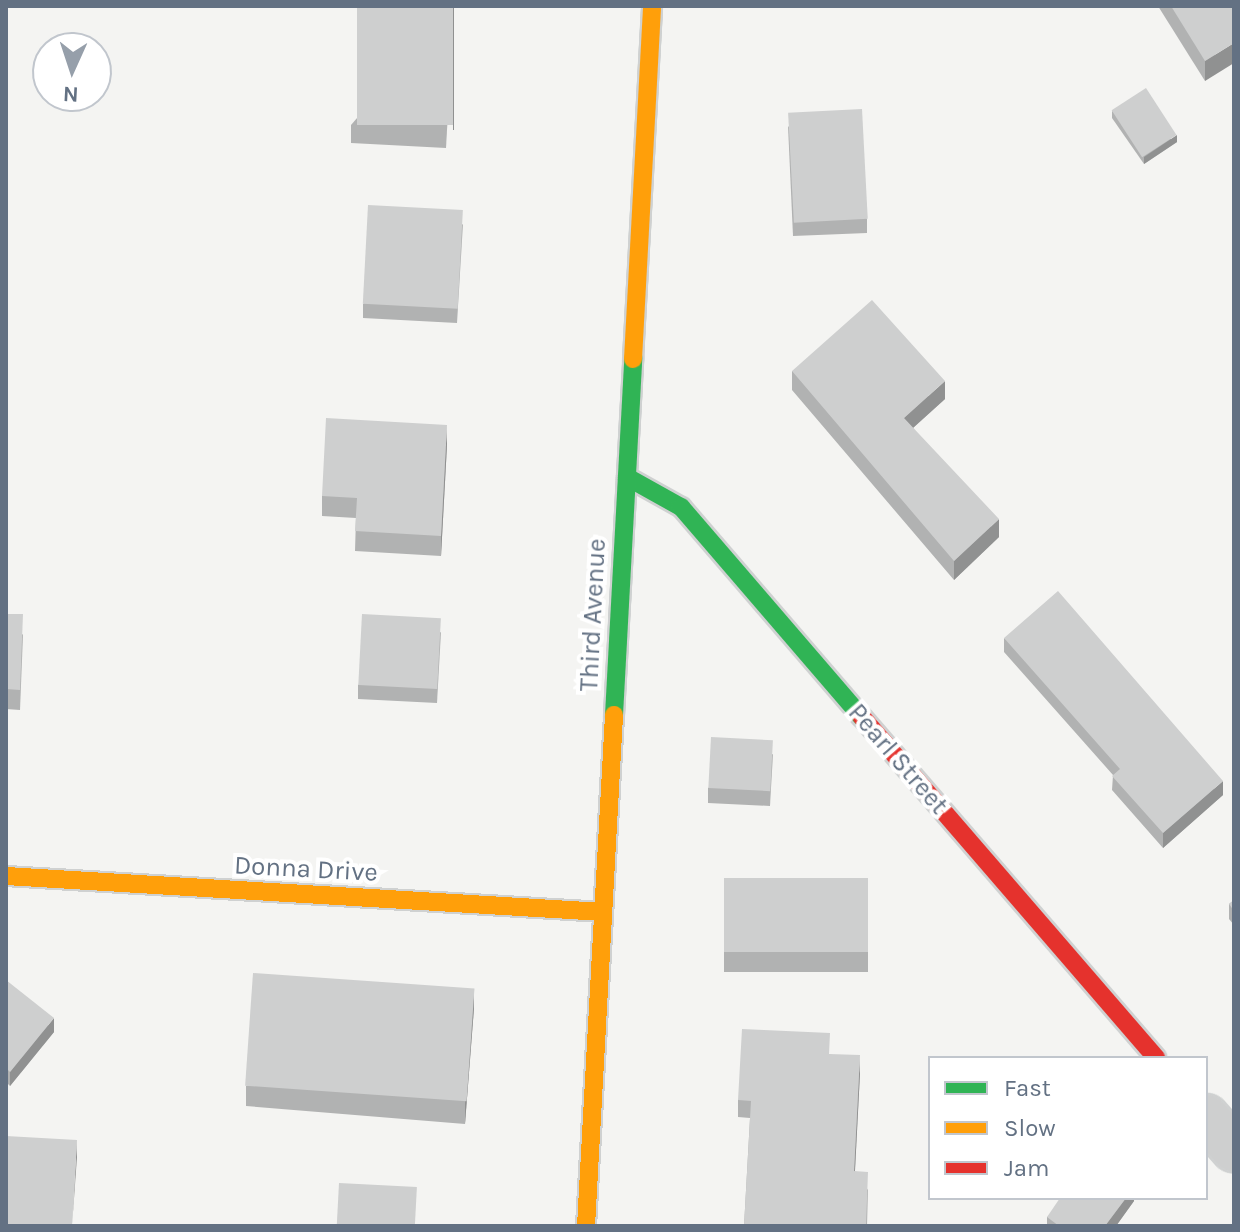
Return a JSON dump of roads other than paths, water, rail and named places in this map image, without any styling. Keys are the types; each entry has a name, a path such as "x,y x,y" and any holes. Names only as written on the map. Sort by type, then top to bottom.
{"street":[{"name":"Third Avenue","path":"586,1226 652,6"},
{"name":"Pearl Street","path":"627,477 681,507 1154,1056"},
{"name":"Donna Drive","path":"6,876 603,912"},
{"path":"1208,1119 1234,1149"}]}
